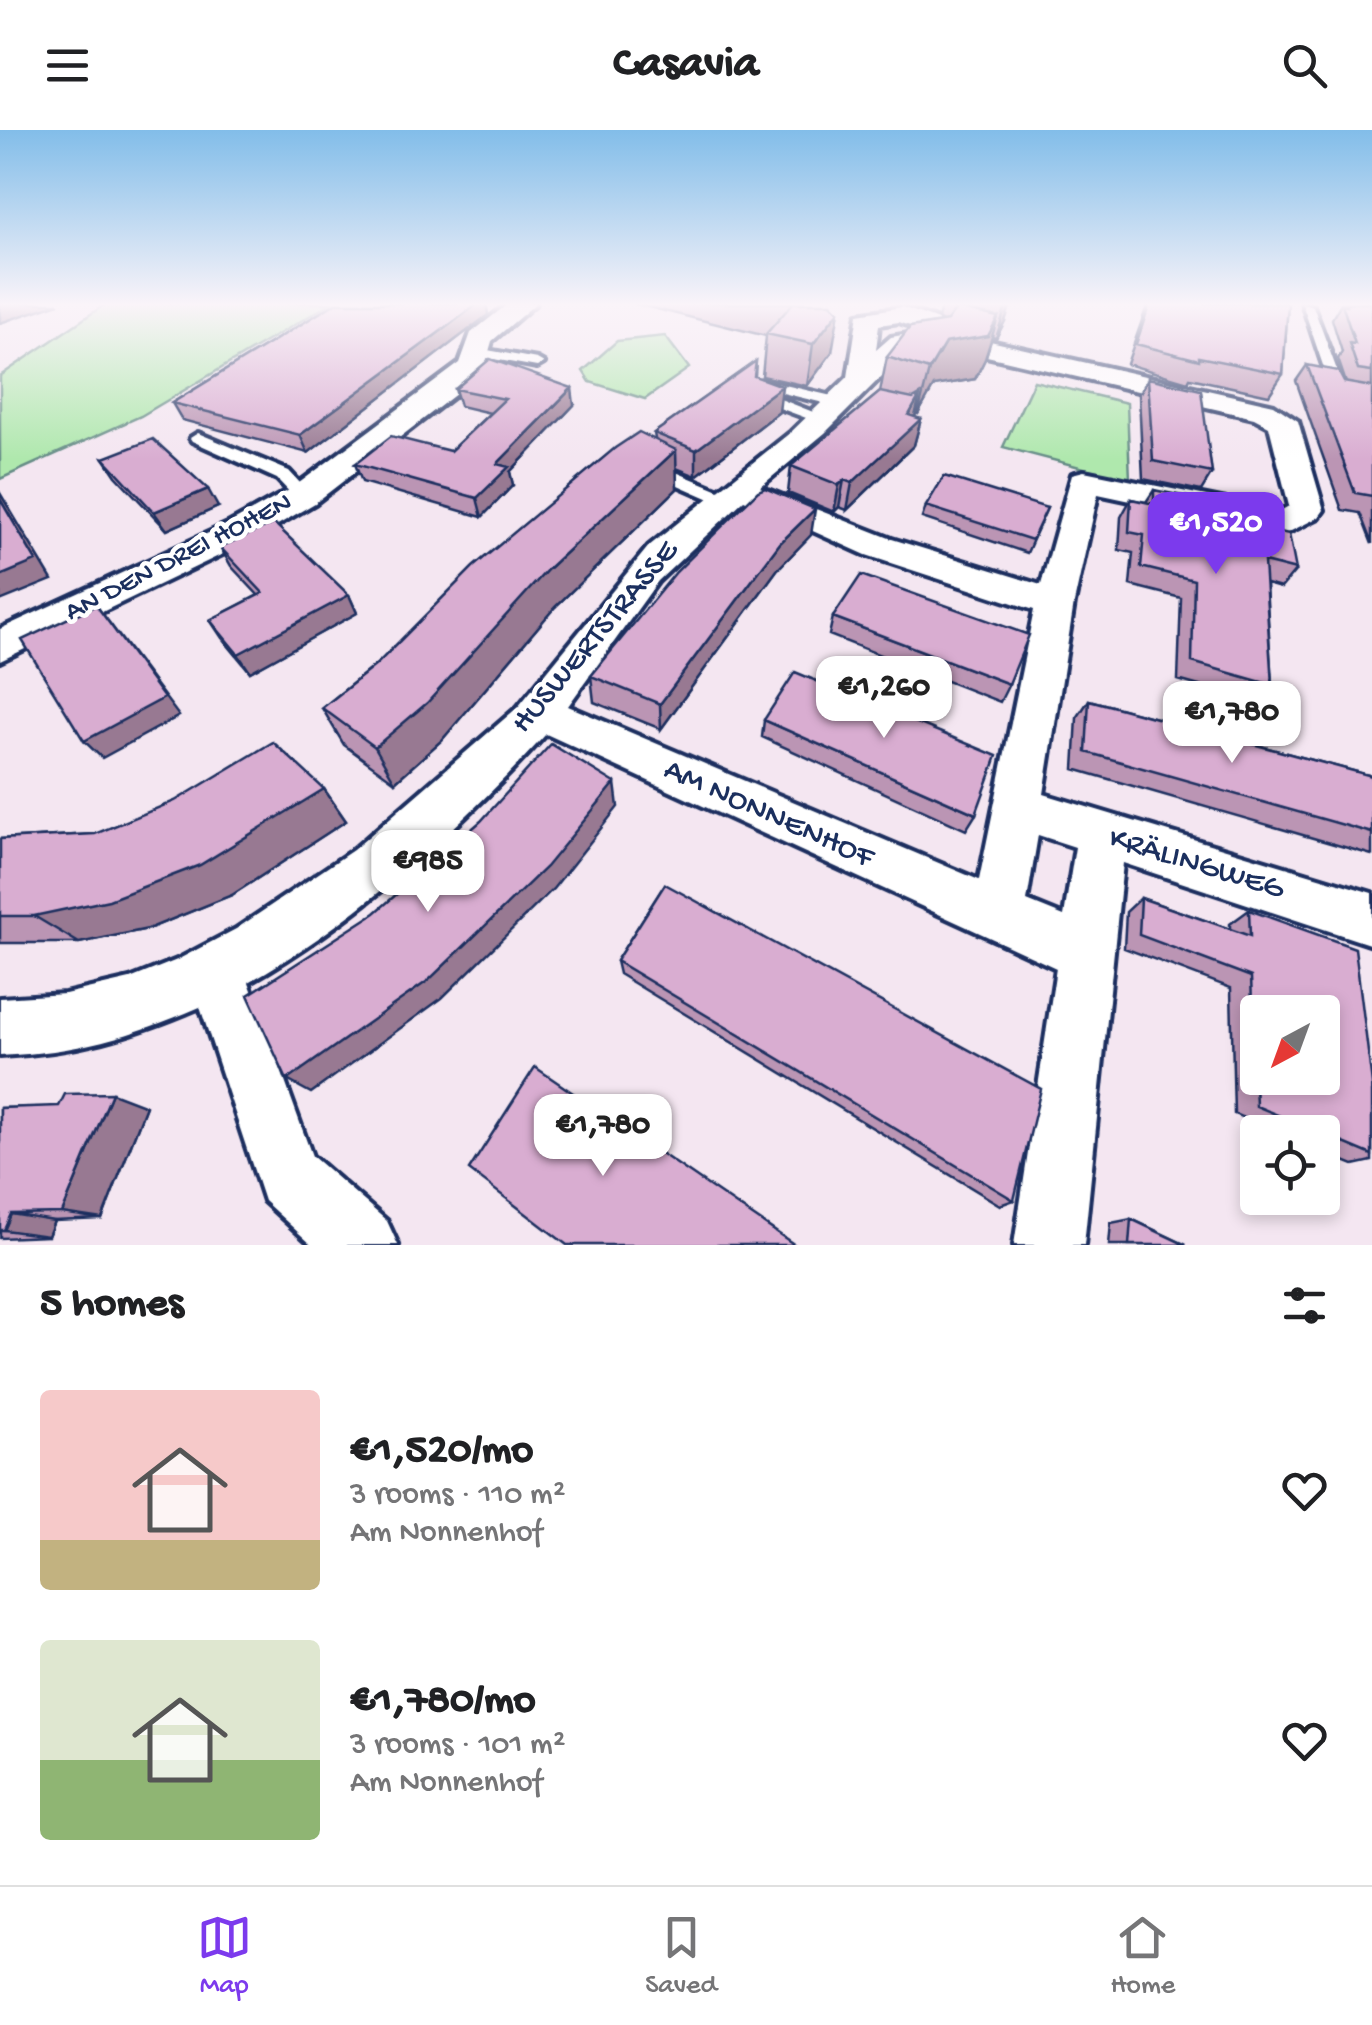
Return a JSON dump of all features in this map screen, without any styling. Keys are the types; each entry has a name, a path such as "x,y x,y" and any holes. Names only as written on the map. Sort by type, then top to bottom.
{"street":[{"name":"AN DEN DREI HOHEN","path":"0,646 240,532 303,496 473,367 475,355"},
{"name":"HUSWERTSTRASSE","path":"0,1027 44,1029 97,1016 216,969 332,900 421,826 539,712 660,556 845,400 869,355"},
{"path":"998,917 1055,603 1084,481 1285,523 1308,510 1283,422 1264,411 1033,355"},
{"path":"731,493 879,547 1055,603"},
{"name":"AM NONNENHOF","path":"539,712 1085,953"},
{"name":"KRÄLINGWEG","path":"1020,808 1372,919"},
{"path":"1049,1245 1100,836"},
{"path":"216,969 287,1178 363,1245"}],"lane":[{"path":"493,355 537,363"},
{"path":"1322,355 1338,392 1372,398"},
{"path":"845,400 759,389 845,400"},
{"path":"198,438 283,475 303,496"},
{"path":"652,467 731,493"}],"green space":[{"path":"31,355 244,355 141,416 0,479 0,376"},
{"path":"601,355 679,355 689,368 645,399 590,382 583,371"},
{"path":"1034,381 1127,403 1130,480 1003,447"}],"building":[{"path":"251,355 408,355 300,435 172,403"},
{"path":"889,355 938,355 929,370"},
{"path":"1179,355 1284,355 1283,374"},
{"path":"1353,355 1372,355 1372,372 1358,370"},
{"path":"490,359 572,388 497,464 509,467 477,498 355,464 391,436 450,451 505,399 455,389"},
{"path":"756,361 754,376 782,386 696,450 654,433"},
{"path":"1307,365 1338,371 1344,382 1372,387 1372,496 1355,493"},
{"path":"1148,378 1201,390 1212,473 1153,461"},
{"path":"880,392 913,399 920,395 909,415 921,419 852,483 844,480 839,485 791,466"},
{"path":"639,432 676,450 548,569 427,703 375,747 322,708 376,665 473,567"},
{"path":"153,439 208,489 154,512 104,458"},
{"path":"944,476 1047,508 1032,540 926,506"},
{"path":"765,488 815,509 780,543 660,704 591,676 676,572"},
{"path":"1154,490 1216,503 1219,518 1289,534 1296,570 1264,562 1272,685 1192,662 1194,580 1141,567 1144,535 1129,532 1131,499 1154,504"},
{"path":"0,499 36,561 0,576"},
{"path":"274,523 349,595 238,654 210,620 263,593 220,547"},
{"path":"861,575 1029,635 1009,684 833,617"},
{"path":"96,605 164,698 84,741 22,640"},
{"path":"795,672 997,756 976,814 764,720"},
{"path":"1089,700 1372,776 1372,833 1086,752"},
{"path":"273,742 324,789 200,865 109,900 34,916 0,916 0,839 95,834 175,801"},
{"path":"551,744 615,783 546,867 429,980 287,1080 248,995 375,913 481,821"},
{"path":"665,884 1041,1089 1014,1200 616,961"},
{"path":"1141,898 1250,936 1249,910 1355,948 1372,1084 1372,1155 1340,1142 1340,1115 1278,1115 1256,1106 1256,1095 1340,1095 1340,995 1252,995 1251,977 1139,935"},
{"path":"535,1067 795,1245 567,1245 469,1170"},
{"path":"112,1093 62,1213 11,1214 4,1230 0,1230 0,1108 59,1106 65,1094"},
{"path":"1131,1219 1186,1245 1129,1245"}]}
